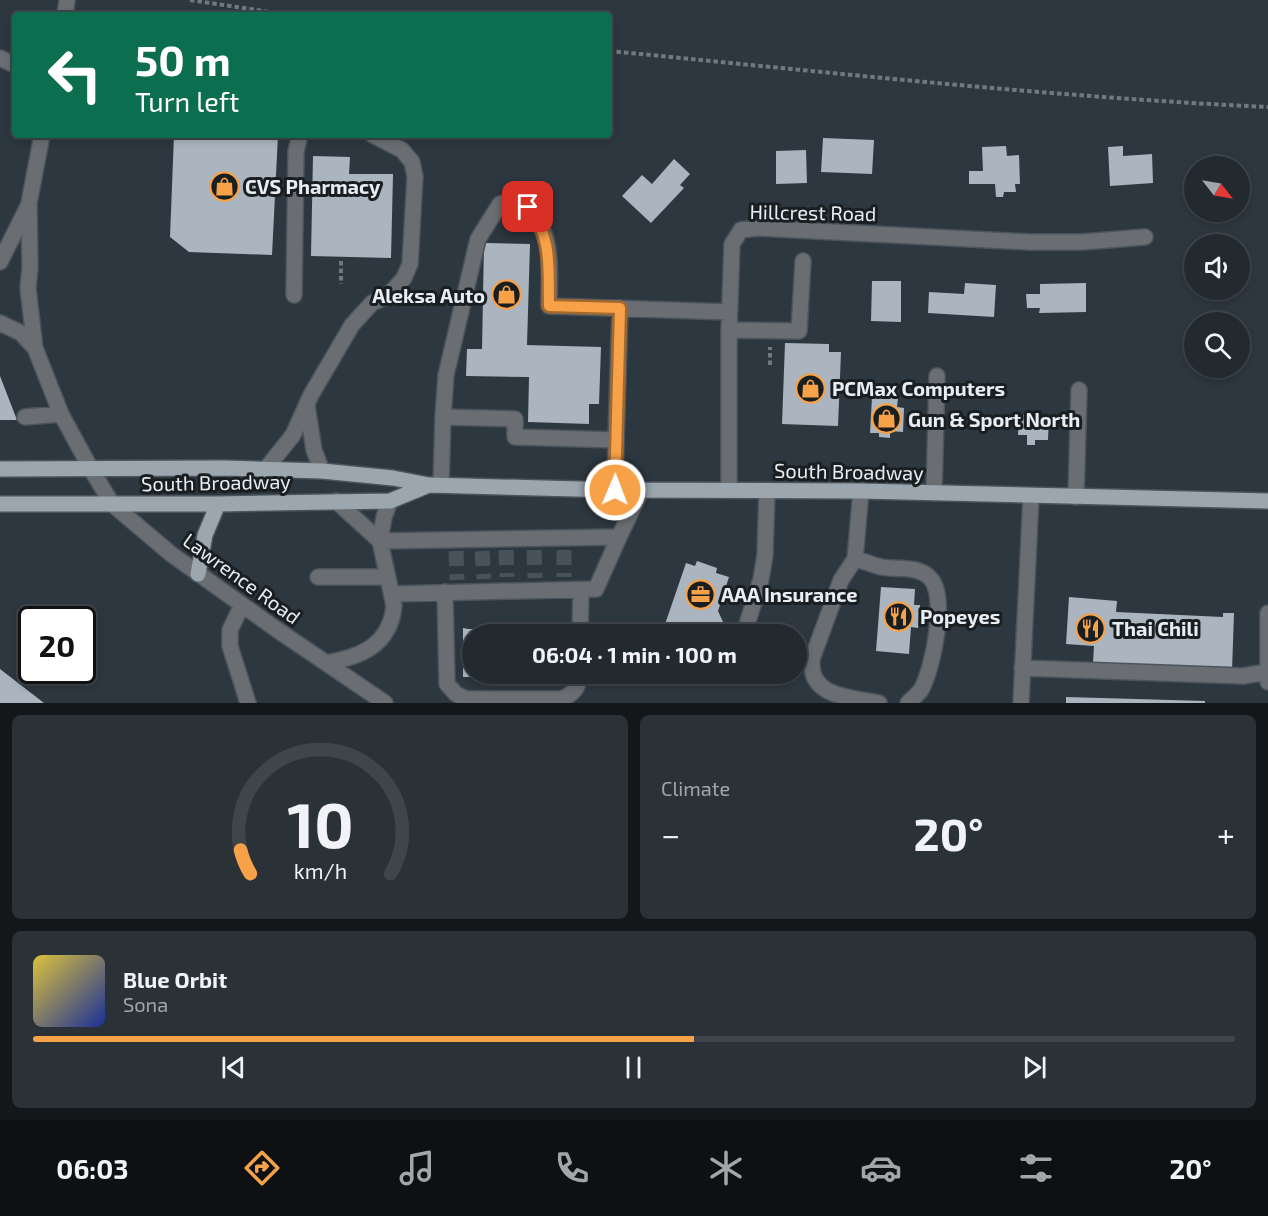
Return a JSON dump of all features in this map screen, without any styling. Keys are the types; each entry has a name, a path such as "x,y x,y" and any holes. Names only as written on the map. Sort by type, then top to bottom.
{"main road":[{"name":"South Broadway","path":"0,469 322,471 393,477 435,485 615,490 861,491 1268,501"},
{"name":"South Broadway","path":"0,504 390,501 435,485"},
{"path":"198,574 205,535 218,504"}],"street":[{"path":"35,348 28,288 29,203 41,138"},
{"path":"294,296 296,151 299,138"},
{"path":"265,470 293,435 311,395 351,325 372,303 387,296 395,288 404,278 410,264 415,177 412,162 402,150 379,138"},
{"path":"435,485 446,375 478,238 501,204 515,200 528,207 539,220 548,247 549,306 729,312"},
{"path":"0,262 29,203"},
{"name":"Hillcrest Road","path":"729,489 729,312 732,244 741,230 758,228 1029,242 1082,242 1145,237"},
{"path":"729,330 800,331 803,261"},
{"path":"615,490 620,308"},
{"path":"0,323 21,333 35,348"},
{"name":"Lawrence Road","path":"35,348 61,414 112,504 198,574 385,703"},
{"path":"934,494 937,375"},
{"path":"1076,497 1079,390"},
{"path":"307,406 315,450 322,471"},
{"path":"25,417 61,414"},
{"path":"443,417 515,419 515,437 616,440"},
{"path":"393,594 508,584 564,584 581,590 596,590 642,489"},
{"path":"747,624 761,579 765,555 767,491"},
{"path":"861,491 855,558 841,580 812,659 811,672 816,682 828,692 879,703"},
{"path":"1021,703 1031,496"},
{"path":"336,501 380,541 456,546 564,544 619,537"},
{"path":"326,663 347,660 359,655 388,632 393,617 393,594 380,541 384,517 390,501"},
{"path":"855,558 881,567 919,570 930,577 935,586 938,600 935,644 930,668 921,690 908,703"},
{"path":"318,577 388,578"},
{"path":"453,588 447,684 456,694 466,699 562,699 573,694 579,684"},
{"path":"580,624 581,590"},
{"path":"242,604 230,630 230,646 248,703"},
{"path":"1022,668 1267,677 1268,614"}],"path":[{"path":"190,0 270,12"},
{"path":"612,51 1032,91 1156,101 1268,106"},
{"path":"341,261 341,284"}],"building":[{"name":"CVS Pharmacy","path":"174,138 278,138 272,255 189,252 170,237"},
{"path":"823,138 874,140 872,174 821,172"},
{"path":"1006,146 1007,156 1019,155 1020,184 1015,184 1016,192 1004,192 1003,197 996,197 995,184 969,184 969,171 983,171 982,147"},
{"path":"1123,146 1123,156 1152,154 1153,183 1110,186 1108,147"},
{"path":"806,150 807,183 776,184 776,151"},
{"path":"313,156 350,157 349,174 393,174 391,258 311,256"},
{"path":"674,159 690,174 680,185 684,188 651,223 622,196 642,175 652,184"},
{"name":"Aleksa Auto","path":"484,243 530,244 527,345 601,347 599,404 589,404 589,424 528,422 529,377 466,376 467,349 482,349"},
{"path":"872,281 901,281 901,322 871,321"},
{"path":"965,283 996,285 994,317 928,313 929,292 964,294"},
{"path":"1086,283 1086,312 1039,313 1040,308 1027,308 1026,294 1040,294 1040,284"},
{"name":"PCMax Computers","path":"785,343 829,344 829,352 841,352 838,426 782,424"},
{"path":"0,376 17,420 0,420"},
{"name":"Gun & Sport North","path":"872,397 898,398 897,407 904,408 903,432 890,431 890,438 879,437 879,433 870,433"},
{"path":"1019,415 1049,416 1048,440 1035,440 1035,445 1027,445 1027,435 1018,435"},
{"name":"AAA Insurance","path":"697,561 717,568 716,573 729,577 718,611 724,624 665,624 686,563 695,566"},
{"name":"Popeyes","path":"881,587 915,589 914,605 920,605 918,628 911,627 909,654 876,651"},
{"path":"1069,597 1117,601 1116,612 1223,617 1223,613 1234,613 1232,671 1093,663 1094,646 1066,644"},
{"path":"0,669 44,703 0,703"},
{"path":"1066,697 1205,701 1205,703 1066,703"}],"tunnel":[{"path":"506,550 507,577"},
{"path":"534,550 535,578"},
{"path":"564,550 564,577"},
{"path":"456,551 457,580"},
{"path":"482,551 484,579"}],"place":[{"name":"CVS Pharmacy","path":"224,186"},
{"name":"Aleksa Auto","path":"506,295"},
{"name":"PCMax Computers","path":"811,388"},
{"name":"Gun & Sport North","path":"887,419"},
{"name":"AAA Insurance","path":"700,594"},
{"name":"Popeyes","path":"899,616"},
{"name":"Thai Chili","path":"1091,628"}],"route":[{"path":"528,207 539,220 548,247 549,306 620,308 615,490"}]}
